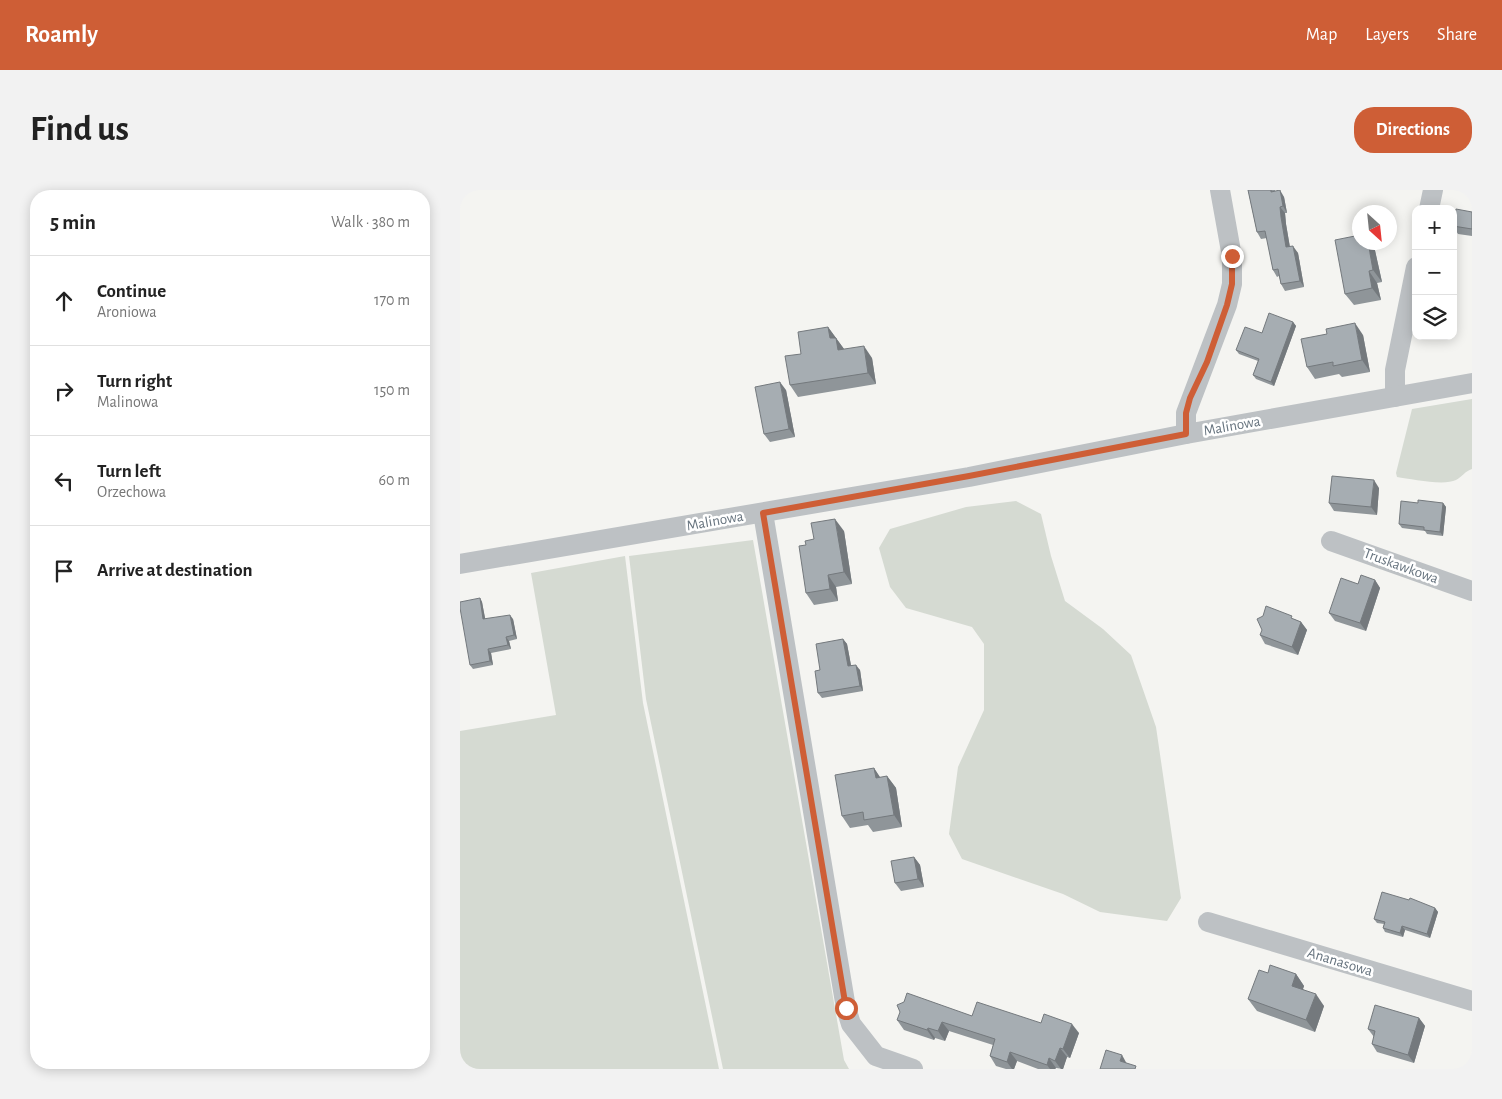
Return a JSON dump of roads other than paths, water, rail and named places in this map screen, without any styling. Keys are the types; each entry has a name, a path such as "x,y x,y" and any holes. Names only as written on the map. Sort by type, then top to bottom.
{"street":[{"path":"1186,434 1186,413 1227,305 1232,284 1232,256 1220,190"},
{"path":"1430,205 1433,190"},
{"path":"1395,397 1395,370 1412,287"},
{"name":"Malinowa","path":"460,564 763,513 1472,383"},
{"path":"763,513 846,1008 851,1024 876,1056 913,1069"},
{"name":"Truskawkowa","path":"1331,541 1472,591"},
{"name":"Ananasowa","path":"1208,922 1472,1001"}]}
